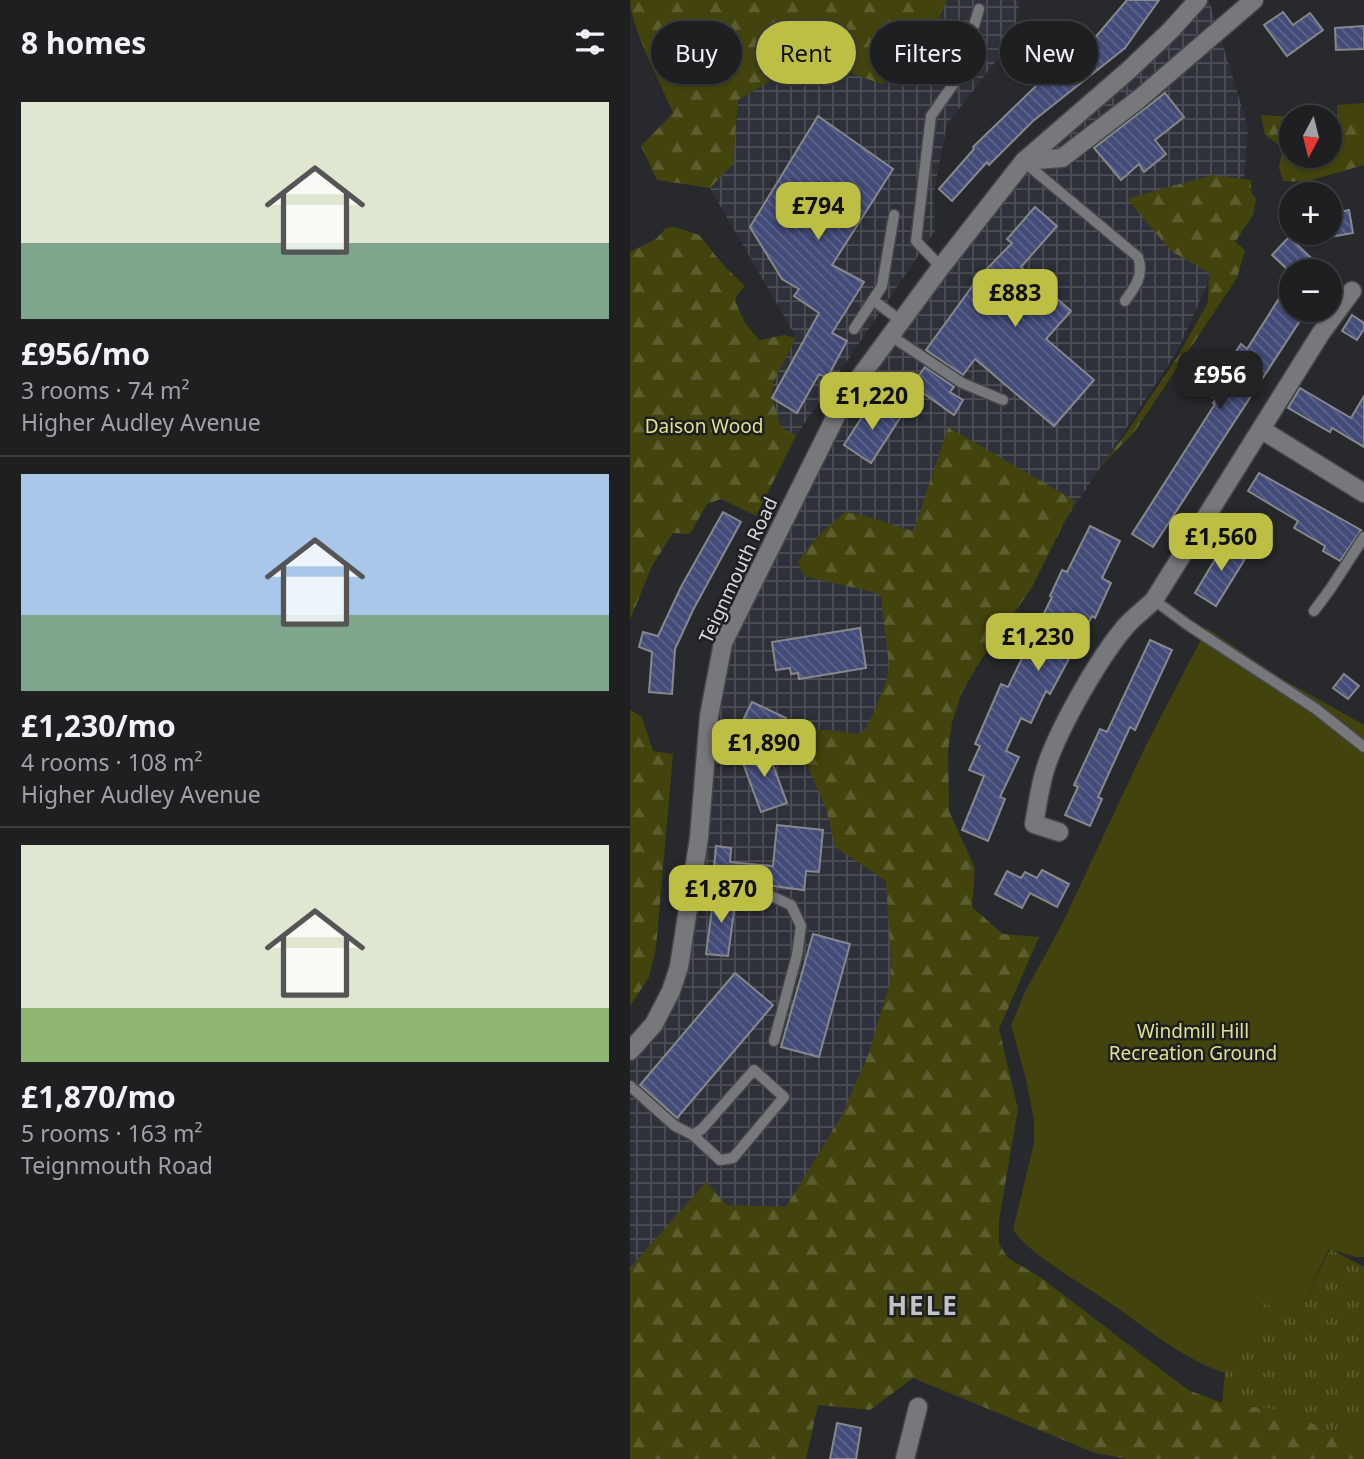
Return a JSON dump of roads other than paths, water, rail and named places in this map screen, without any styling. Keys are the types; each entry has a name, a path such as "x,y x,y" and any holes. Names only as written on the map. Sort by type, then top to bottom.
{"street":[{"name":"Teignmouth Road","path":"630,1051 654,1024 671,991 679,967 699,838 709,716 723,643 846,396 1024,161 1129,71 1198,0"},
{"path":"1024,161 1062,158 1139,99 1254,0"},
{"path":"1059,832 1034,824 1040,786 1063,727 1126,626 1154,600 1321,333 1352,291"},
{"path":"1262,429 1364,493"},
{"path":"905,1459 918,1407"}],"lane":[{"path":"941,268 916,241 931,117 959,76 979,9"},
{"path":"1024,161 1138,257 1140,274 1136,286 1125,301"},
{"path":"854,329 882,286 894,215"},
{"path":"873,300 896,329 962,383 1003,400"},
{"path":"1314,611 1364,537"},
{"path":"1154,600 1316,709 1364,747"},
{"path":"692,885 769,895 791,905 801,926 797,955 774,1041"},
{"path":"630,1086 675,1126 693,1135 720,1160 733,1158 784,1097 754,1070 702,1129 693,1135"}],"district":[{"name":"HELE","path":"923,1305"}],"park label":[{"name":"Daison Wood","path":"704,426"},
{"name":"Windmill Hill Recreation Ground","path":"1193,1042"}]}
